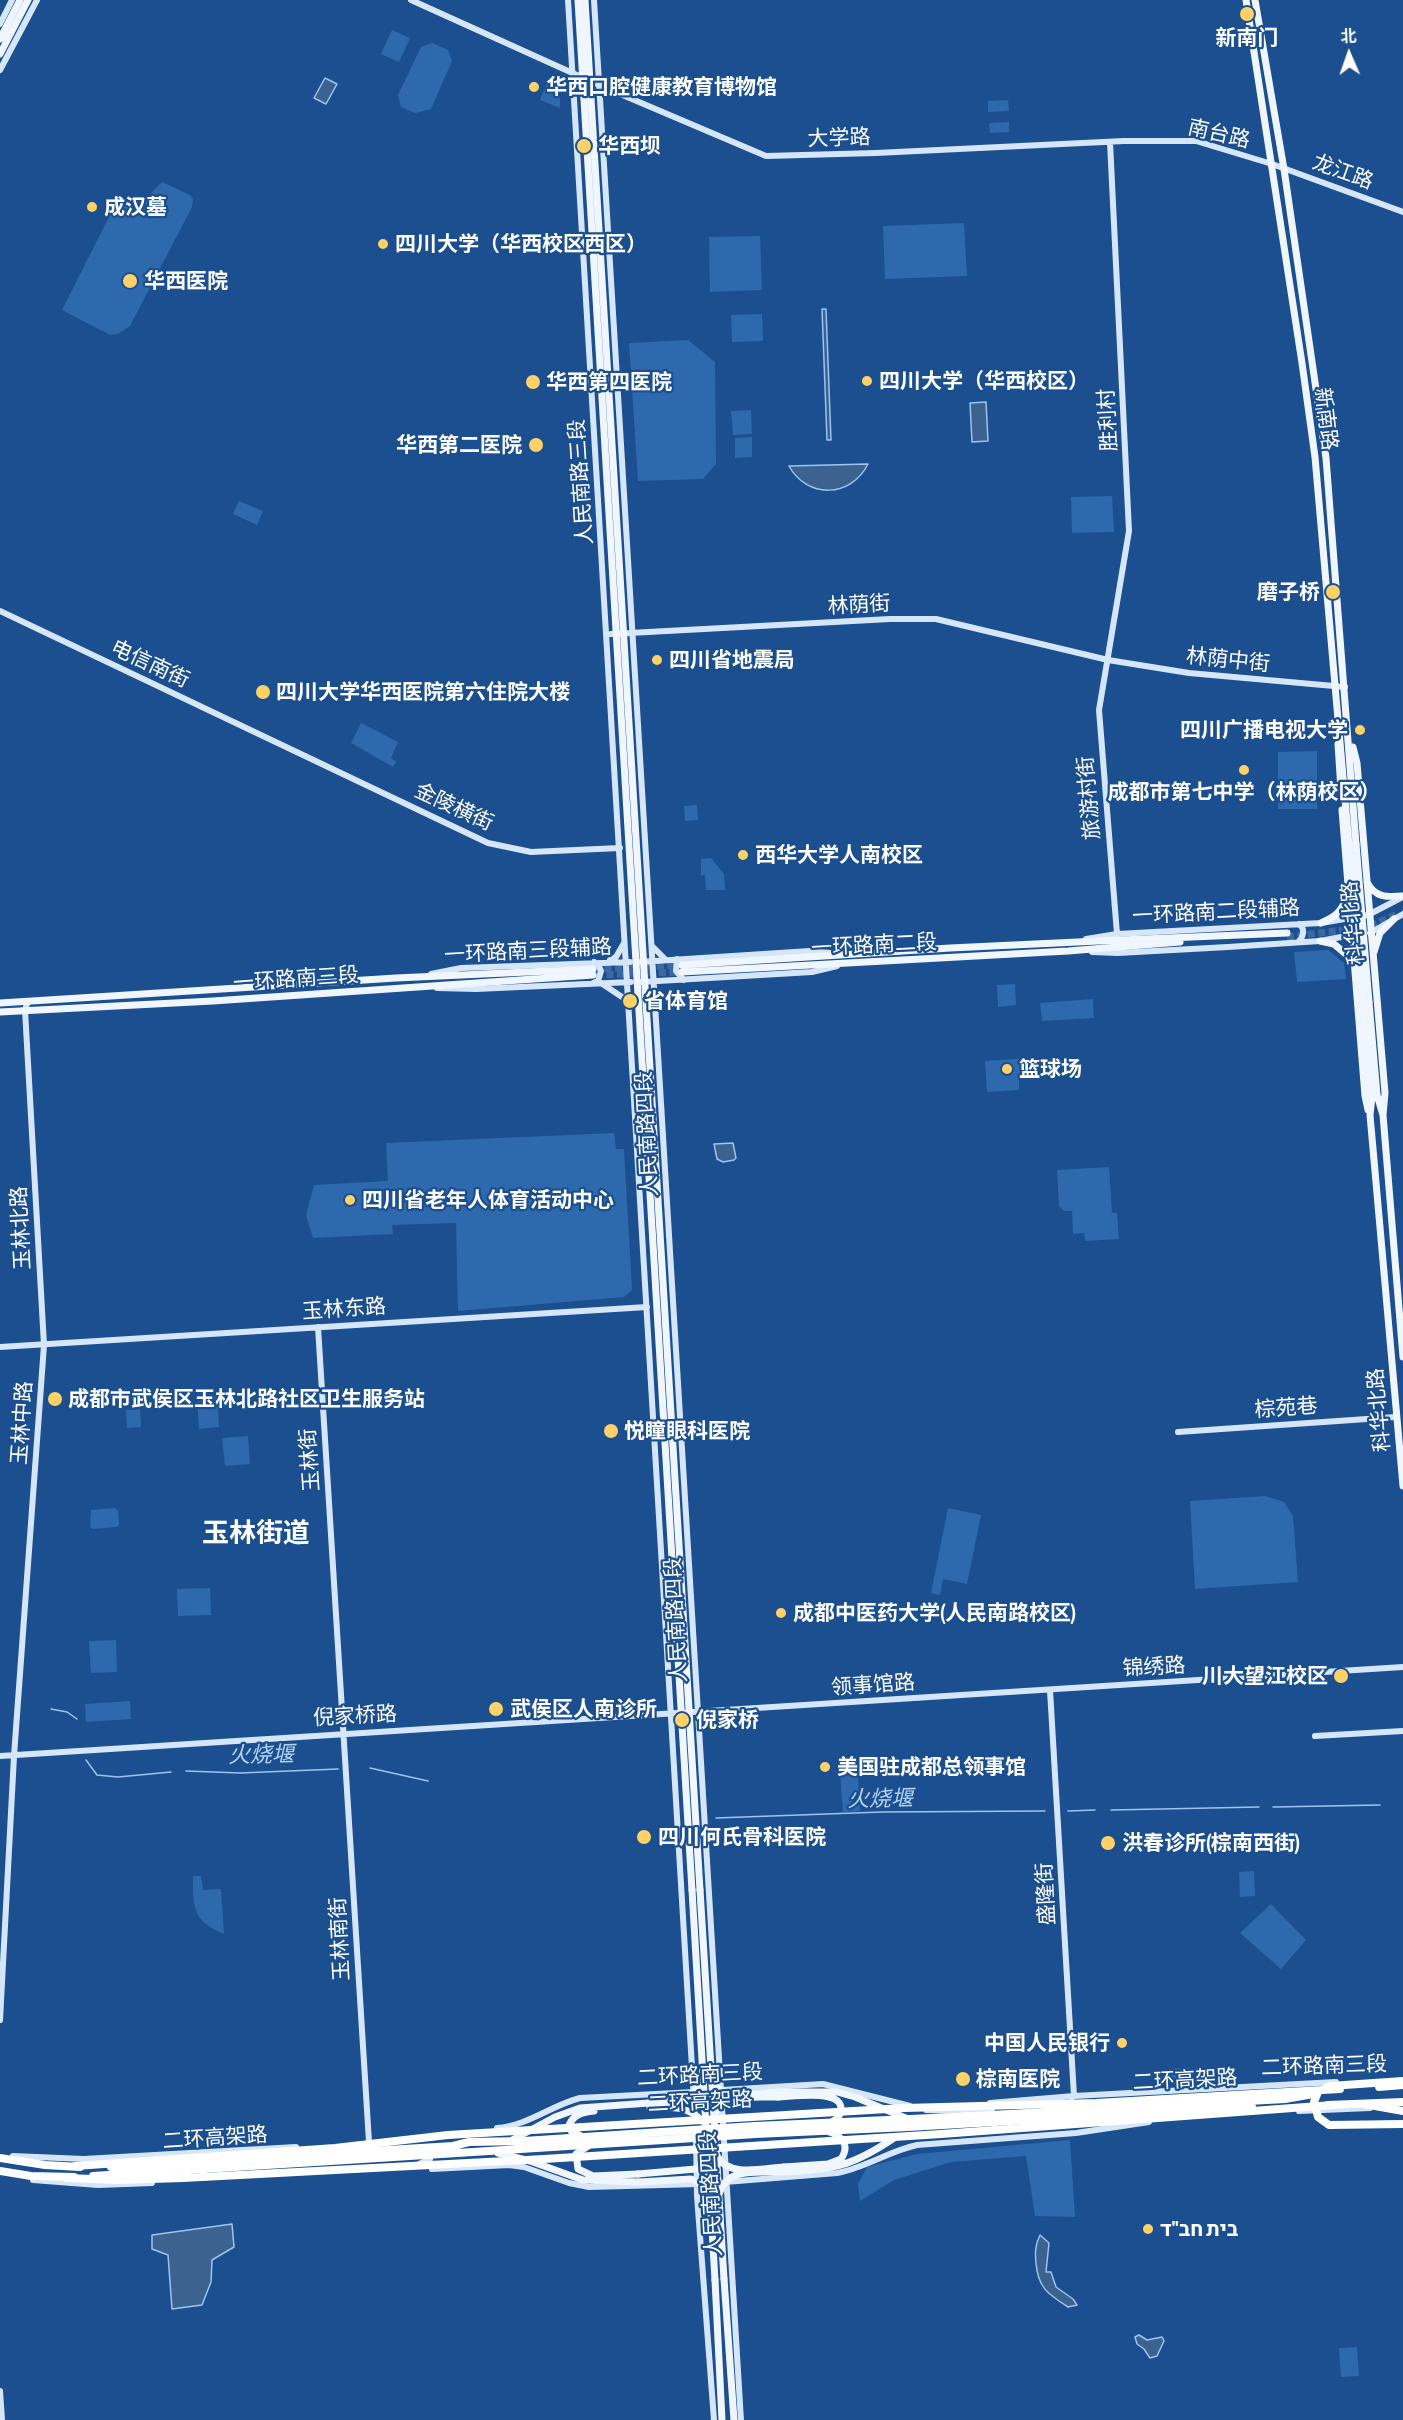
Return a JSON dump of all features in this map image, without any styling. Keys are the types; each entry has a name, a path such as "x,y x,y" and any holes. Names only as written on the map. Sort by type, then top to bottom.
{"highway":[{"name":"二环高架路","path":"0,2156 45,2165 75,2166 335,2148 470,2134 904,2108 1096,2103 1340,2089 1403,2082"},
{"path":"1403,2082 1330,2086 1318,2092 1314,2102 1318,2117 1329,2125 1403,2124"},
{"path":"1005,2118 1285,2099 1340,2089"},
{"name":"二环高架路","path":"1,2174 118,2180 183,2178 544,2159 1403,2102"},
{"path":"1364,2104 1403,2109"},
{"path":"75,2166 140,2166 485,2151 590,2140 818,2124 908,2123 1283,2105 1333,2105"},
{"path":"755,2130 826,2131 908,2123 954,2114 970,2120"},
{"path":"29,2157 49,2162 75,2164 148,2163 447,2141 590,2140"},
{"path":"67,2178 343,2156 453,2146 469,2142"},
{"path":"1,2174 51,2178 108,2177 460,2158 485,2151"}],"main road":[{"path":"0,39 20,0"},
{"path":"0,54 28,0"},
{"name":"人民南路三段","path":"578,0 586,78 640,962"},
{"name":"人民南路三段","path":"585,0 586,78"},
{"name":"新南路","path":"1246,0 1315,457 1338,730 1353,845"},
{"name":"新南路","path":"1256,0 1284,169 1326,458 1348,729 1353,845"},
{"name":"科华北路","path":"1348,729 1357,763 1403,1357"},
{"name":"科华北路","path":"1338,730 1337,754 1347,892 1365,1096 1370,1115 1403,1486"},
{"name":"科华北路","path":"1353,845 1372,1096 1370,1115"},
{"path":"1346,861 1349,871 1356,873 1362,870 1364,859"},
{"path":"1366,880 1373,891 1380,896 1403,896"},
{"path":"1321,923 1343,909 1347,892"},
{"path":"1372,958 1380,933 1394,919"},
{"name":"一环路南二段","path":"1287,935 1068,951 681,971 843,954 1064,942 1287,935"},
{"path":"1320,940 1335,944 1353,958 1356,947 1368,944 1371,948"},
{"name":"人民南路四段","path":"640,962 696,1890 734,2420"},
{"name":"一环路南三段","path":"0,1003 415,977 593,969"},
{"name":"一环路南三段","path":"0,1012 410,988 593,969"},
{"path":"99,996 94,1002 99,1006"},
{"name":"科华北路","path":"1366,1002 1377,1095 1383,1114"},
{"name":"人民南路四段","path":"696,1890 703,2078 722,2420"},
{"path":"711,2077 716,2087 729,2094 828,2090 844,2094 908,2123 870,2154 837,2165 736,2174 722,2184 719,2203"},
{"path":"511,2140 580,2108 680,2100 692,2096 698,2090 703,2078"},
{"path":"714,2124 716,2110 728,2101 819,2096 836,2099 841,2108 838,2118 833,2122 818,2124"},
{"path":"706,2124 694,2112 676,2107 599,2110 581,2113 572,2119 569,2125 571,2131 590,2140 576,2154 575,2162 578,2169 596,2179 696,2169 701,2165 707,2150"},
{"path":"826,2131 836,2134 845,2142 844,2154 837,2165"},
{"path":"485,2151 530,2161 571,2177 691,2179 699,2182 704,2188 711,2204"},
{"path":"716,2152 722,2163 734,2169 837,2165"}],"street":[{"path":"0,24 12,0"},
{"path":"0,70 37,0"},
{"name":"大学路","path":"411,0 599,85 766,156 1124,141"},
{"name":"人民南路三段","path":"568,0 626,962"},
{"name":"人民南路三段","path":"594,0 653,961"},
{"name":"南台路","path":"1124,141 1196,141 1272,164"},
{"name":"胜利村","path":"1108,660 1129,531 1110,142"},
{"name":"龙江路","path":"1272,164 1403,212"},
{"name":"电信南街","path":"0,611 286,745"},
{"name":"林荫街","path":"607,634 890,619 936,620 1108,660"},
{"name":"林荫中街","path":"1108,660 1190,673 1345,687"},
{"name":"旅游村街","path":"1108,660 1099,710 1117,934"},
{"name":"金陵横街","path":"286,745 497,846 531,852 620,848"},
{"name":"一环路南二段辅路","path":"1064,942 1117,934 1321,923 1368,915 1403,896"},
{"path":"1370,933 1403,914"},
{"path":"1297,942 1303,934 1303,929 1299,924"},
{"name":"一环路南二段辅路","path":"1068,951 1118,953 1297,942 1370,933"},
{"path":"605,962 616,957 625,940"},
{"path":"652,946 681,971"},
{"path":"640,962 666,960"},
{"name":"人民南路四段","path":"653,961 741,2420"},
{"name":"一环路南三段辅路","path":"593,969 605,962 640,962"},
{"name":"人民南路四段","path":"626,962 694,2092 697,2184 714,2420"},
{"path":"592,984 598,981 601,971 598,964 593,969"},
{"path":"641,982 654,982 681,971"},
{"path":"655,1001 663,985 681,971"},
{"name":"一环路南三段辅路","path":"410,988 476,989 641,982"},
{"path":"600,983 625,999 629,1009"},
{"name":"玉林北路","path":"28,1001 25,1010 44,1345"},
{"name":"玉林东路","path":"0,1347 647,1307"},
{"name":"玉林街","path":"318,1327 344,1734"},
{"name":"玉林中路","path":"0,2020 14,1756 44,1345"},
{"name":"棕苑巷","path":"1178,1432 1396,1417"},
{"name":"锦绣路","path":"1050,1690 1403,1667"},
{"name":"领事馆路","path":"698,1713 1050,1690"},
{"name":"盛隆街","path":"1050,1690 1074,2096"},
{"name":"倪家桥路","path":"0,1756 698,1713"},
{"path":"1315,1736 1403,1731"},
{"name":"玉林南街","path":"344,1734 369,2142"},
{"name":"二环路南三段","path":"0,2156 123,2157 369,2142 502,2128 516,2125 580,2098 823,2084 933,2112 954,2114 1000,2101 1286,2084 1403,2082"},
{"path":"954,2114 1052,2109 1074,2096"},
{"name":"二环路南三段","path":"1,2174 98,2185 509,2165 589,2187 697,2184 830,2175 853,2170 899,2149 917,2145 1076,2133 1179,2118 1403,2109"},
{"path":"970,2120 988,2111"},
{"path":"970,2120 1005,2125 1076,2120 1179,2118"},
{"path":"970,2120 1015,2137"},
{"path":"424,2135 447,2141"},
{"path":"404,2170 430,2159"},
{"path":"530,2161 537,2171"},
{"path":"255,2170 290,2175"},
{"path":"0,2391 2,2420"}],"shaded area":[{"path":"392,30 410,38 399,62 381,54"},
{"path":"432,43 448,50 452,61 431,109 415,113 401,107 398,95 421,47"},
{"path":"325,78 337,84 326,104 314,98"},
{"path":"547,83 560,95 560,108 540,100"},
{"path":"1008,100 1009,111 988,112 988,101"},
{"path":"1009,122 1009,132 990,133 989,123"},
{"path":"162,182 190,195 193,199 192,207 130,326 118,334 110,335 62,310 114,207 147,197"},
{"path":"964,223 967,276 885,279 883,226"},
{"path":"760,236 762,290 710,292 709,237"},
{"path":"822,309 826,309 831,440 827,440"},
{"path":"762,314 763,341 732,342 731,315"},
{"path":"688,340 715,362 716,464 703,479 638,481 629,343"},
{"path":"986,402 988,441 972,442 970,403"},
{"path":"751,410 752,434 733,435 731,411"},
{"path":"752,437 752,457 735,458 735,438"},
{"path":"868,464 851,483 829,490 817,489 807,484 797,477 789,466"},
{"path":"1112,496 1114,532 1072,533 1071,497"},
{"path":"239,501 263,511 257,525 233,514"},
{"path":"361,723 398,742 391,758 396,762 393,767 351,743"},
{"path":"1317,751 1317,809 1278,809 1278,752"},
{"path":"697,805 698,820 685,821 684,806"},
{"path":"711,858 724,874 725,890 706,890 705,875 701,875 701,859"},
{"path":"1328,950 1344,963 1346,979 1297,982 1294,952"},
{"path":"1015,984 1016,1005 998,1007 997,985"},
{"path":"1093,999 1094,1018 1042,1021 1040,1003"},
{"name":"篮球场","path":"1028,1058 1029,1077 1019,1078 1019,1090 987,1092 985,1061"},
{"path":"614,1133 616,1149 624,1149 632,1290 624,1297 458,1311 456,1223 392,1225 393,1234 313,1238 306,1215 314,1185 388,1181 386,1143"},
{"path":"733,1143 736,1158 734,1160 723,1162 717,1159 714,1144"},
{"path":"1109,1167 1112,1213 1117,1213 1119,1239 1085,1241 1084,1233 1073,1234 1072,1211 1064,1211 1059,1206 1057,1170"},
{"path":"217,1393 219,1427 199,1429 197,1395"},
{"path":"140,1409 141,1427 127,1428 126,1410"},
{"path":"248,1436 250,1464 225,1466 222,1438"},
{"path":"1265,1496 1284,1502 1293,1516 1298,1582 1195,1589 1190,1501"},
{"path":"115,1508 118,1511 119,1525 117,1527 93,1529 90,1527 91,1510"},
{"path":"948,1508 981,1515 967,1584 943,1579 940,1595 931,1593"},
{"path":"210,1588 211,1615 178,1616 177,1589"},
{"path":"116,1640 117,1672 91,1673 89,1641"},
{"path":"130,1701 131,1719 86,1722 85,1704"},
{"path":"857,1760 860,1811 843,1812 839,1761"},
{"path":"1254,1871 1255,1896 1240,1897 1239,1872"},
{"path":"193,1876 201,1876 203,1890 221,1889 224,1934 206,1924 197,1912 193,1897"},
{"path":"1271,1904 1306,1940 1281,1969 1240,1933"},
{"path":"1189,2068 1190,2080 1166,2082 1166,2069"},
{"path":"1070,2140 1075,2217 1035,2216 1026,2156 951,2162 894,2180 860,2201 858,2184 867,2167 917,2154"},
{"path":"232,2224 234,2247 212,2260 211,2282 202,2305 172,2309 168,2255 152,2249 152,2235"},
{"path":"1040,2235 1049,2243 1046,2272 1051,2272 1056,2287 1073,2299 1077,2305 1068,2307 1045,2290 1039,2279 1036,2246"},
{"path":"1139,2335 1147,2340 1162,2337 1164,2341 1157,2356 1150,2358 1137,2344 1135,2337"},
{"path":"1357,2347 1359,2376 1341,2377 1339,2348"}],"waterway":[{"name":"火烧堰","path":"51,1709 67,1712 77,1719"},
{"name":"火烧堰","path":"86,1760 97,1775 118,1777 171,1772"},
{"name":"火烧堰","path":"370,1768 428,1781"},
{"name":"火烧堰","path":"186,1771 240,1773 338,1769"},
{"name":"火烧堰","path":"1273,1807 1380,1805"},
{"name":"火烧堰","path":"1111,1810 1259,1807"},
{"name":"火烧堰","path":"1068,1811 1095,1810"},
{"name":"火烧堰","path":"716,1818 882,1812 1045,1811"}],"tunnel":[{"path":"1287,937 1367,927 1398,914"},
{"path":"594,969 682,965"},
{"path":"596,975 681,972"}],"place":[{"name":"新南门","path":"1247,14"},
{"name":"华西口腔健康教育博物馆","path":"534,87"},
{"name":"华西坝","path":"584,146"},
{"name":"成汉墓","path":"92,207"},
{"name":"四川大学（华西校区西区）","path":"383,244"},
{"name":"华西医院","path":"130,281"},
{"name":"四川大学（华西校区）","path":"867,381"},
{"name":"华西第四医院","path":"533,382"},
{"name":"华西第二医院","path":"536,445"},
{"name":"磨子桥","path":"1333,592"},
{"name":"四川省地震局","path":"657,660"},
{"name":"四川大学华西医院第六住院大楼","path":"263,692"},
{"name":"四川广播电视大学","path":"1360,730"},
{"name":"成都市第七中学（林荫校区）","path":"1244,770"},
{"name":"西华大学人南校区","path":"743,855"},
{"name":"省体育馆","path":"630,1001"},
{"name":"篮球场","path":"1007,1069"},
{"name":"四川省老年人体育活动中心","path":"350,1200"},
{"name":"成都市武侯区玉林北路社区卫生服务站","path":"55,1399"},
{"name":"悦瞳眼科医院","path":"611,1431"},
{"name":"成都中医药大学(人民南路校区)","path":"781,1613"},
{"name":"川大望江校区","path":"1341,1676"},
{"name":"武侯区人南诊所","path":"496,1709"},
{"name":"倪家桥","path":"682,1720"},
{"name":"美国驻成都总领事馆","path":"825,1767"},
{"name":"四川何氏骨科医院","path":"644,1837"},
{"name":"洪春诊所(棕南西街)","path":"1108,1843"},
{"name":"中国人民银行","path":"1122,2043"},
{"name":"棕南医院","path":"963,2079"},
{"name":"בית חב\"ד","path":"1148,2229"}],"district":[{"name":"玉林街道","path":"256,1533"}]}
